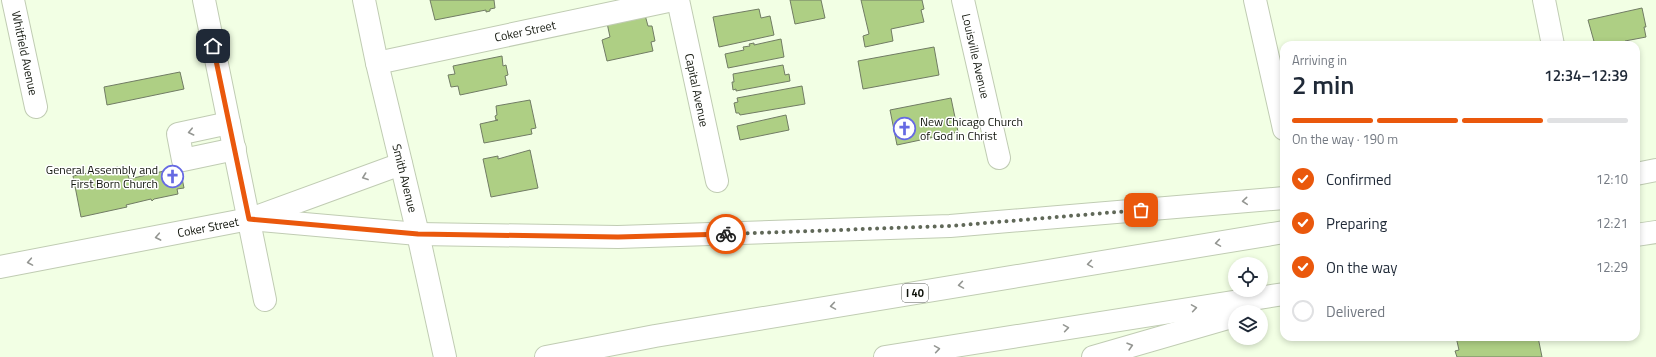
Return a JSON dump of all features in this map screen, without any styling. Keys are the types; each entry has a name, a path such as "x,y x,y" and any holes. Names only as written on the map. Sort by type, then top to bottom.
{"main road":[{"name":"Whitfield Avenue","path":"13,0 36,107"},
{"path":"204,0 265,300"},
{"name":"Smith Avenue","path":"364,0 445,357"},
{"name":"Coker Street","path":"377,62 673,0"},
{"name":"Capital Avenue","path":"678,0 717,181"},
{"name":"Louisville Avenue","path":"963,0 999,158"},
{"path":"1255,0 1280,111"},
{"path":"1544,0 1552,41"},
{"path":"229,123 178,134 183,160 235,149"},
{"path":"249,219 401,164"},
{"path":"1640,173 1656,170"},
{"name":"Coker Street","path":"0,267 249,219 418,234 618,237 950,226 1280,198"},
{"path":"1640,234 1656,232"},
{"name":"I 40","path":"546,357 655,336 1280,233"},
{"path":"885,357 1280,295"},
{"path":"1268,306 1280,302"},
{"path":"1093,357 1228,318"}],"building":[{"path":"430,0 494,0 495,8 486,12 486,10 435,20"},
{"path":"790,0 821,0 825,18 795,24"},
{"path":"861,0 922,0 924,9 921,10 924,22 891,29 893,41 865,47 863,36 869,34"},
{"path":"1642,8 1646,27 1644,27 1646,37 1625,41 1594,41 1588,20"},
{"path":"759,9 761,18 770,16 774,35 719,47 713,17"},
{"path":"645,15 648,26 652,26 655,41 651,42 653,51 607,61 602,40 610,37 607,23"},
{"path":"781,39 784,57 728,68 725,54 744,50 743,47 750,46 749,44 754,43 754,45"},
{"path":"934,47 939,75 863,89 858,61"},
{"path":"502,56 503,66 506,65 508,75 505,76 507,85 460,95 458,86 451,87 448,75 455,74 453,66"},
{"path":"783,65 785,75 789,74 790,81 736,91 736,89 733,90 733,74"},
{"path":"180,72 184,89 107,105 104,87"},
{"path":"802,86 805,104 740,115 739,113 736,113 734,103 738,102 737,98"},
{"path":"951,98 958,132 897,145 890,110"},
{"path":"530,100 536,128 531,129 532,134 484,143 480,124 498,120 496,120 495,116 497,115 496,106"},
{"path":"786,115 789,130 740,140 737,126"},
{"path":"530,150 538,188 491,197 483,159 498,156 498,159"},
{"path":"118,167 120,172 127,170 129,179 173,169 174,174 181,173 184,188 177,189 178,194 154,199 152,201 151,199 126,205 127,207 81,217 73,176"},
{"path":"1457,341 1539,341 1542,357 1457,357 1455,351 1459,350"}],"way so far":[{"path":"726,234 950,226 1141,210"}],"place":[{"name":"New Chicago Church of God in Christ","path":"904,128"},
{"name":"General Assembly and First Born Church","path":"173,176"}],"route":[{"path":"213,46 249,219 418,234 618,237 726,234"}]}
